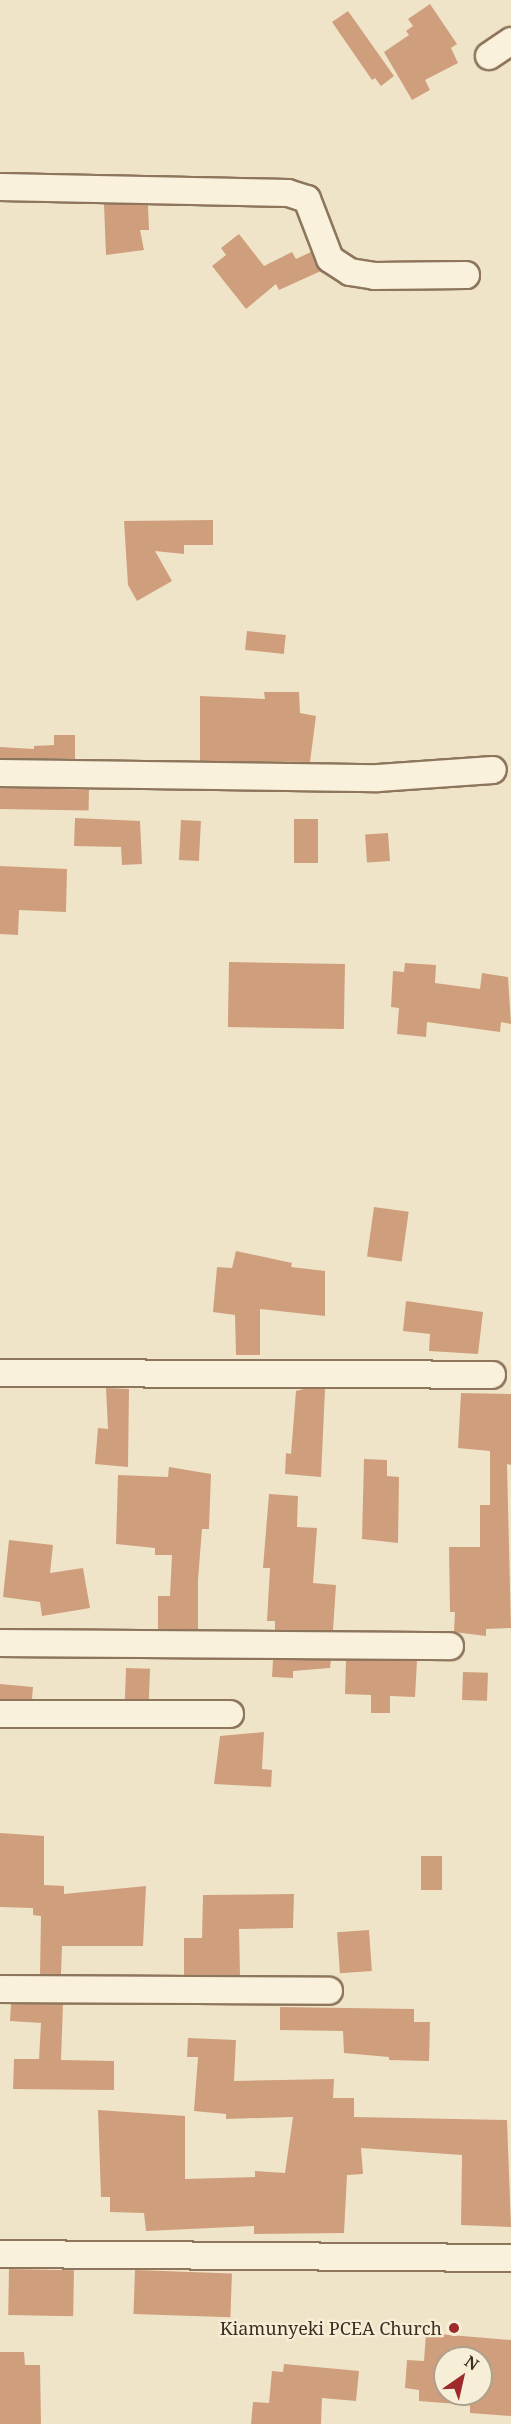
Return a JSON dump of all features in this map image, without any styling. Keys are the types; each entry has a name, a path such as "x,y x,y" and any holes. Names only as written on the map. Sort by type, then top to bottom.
{"street":[{"path":"489,56 511,41"},
{"path":"0,187 288,193 307,199 330,259 350,272 374,276 466,275"},
{"path":"0,773 378,778 493,770"},
{"path":"0,1373 492,1375"},
{"path":"0,1643 450,1646"},
{"path":"0,1714 230,1714"},
{"path":"0,1989 329,1991"},
{"path":"0,2254 511,2258"}],"building":[{"path":"430,4 457,44 451,48 458,63 425,80 430,90 412,100 384,52 409,35 406,31 413,26 408,19"},
{"path":"348,11 394,76 381,86 375,78 372,80 332,22"},
{"path":"104,204 148,205 149,230 140,230 144,250 106,255"},
{"path":"239,234 264,266 292,252 296,259 311,252 321,271 279,290 276,284 246,309 212,266 226,255 221,248"},
{"path":"213,520 213,545 184,545 184,554 155,551 172,581 137,601 128,585 124,521"},
{"path":"247,631 286,635 284,654 245,650"},
{"path":"264,692 299,692 300,713 316,716 310,762 200,761 200,696 265,699"},
{"path":"54,735 75,735 75,759 0,758 0,747 34,749 34,746 54,745"},
{"path":"0,788 89,790 89,811 0,809"},
{"path":"75,818 140,821 142,864 122,865 121,847 74,846"},
{"path":"294,819 318,819 318,863 294,863"},
{"path":"181,820 201,821 199,861 179,860"},
{"path":"388,833 390,861 367,863 365,835"},
{"path":"0,866 67,869 66,912 19,910 18,935 0,934"},
{"path":"229,962 345,964 344,1029 228,1027"},
{"path":"405,963 436,965 435,983 480,989 482,973 508,977 511,1024 501,1022 500,1032 427,1022 426,1037 397,1034 399,1008 391,1007 393,971 404,972"},
{"path":"374,1207 409,1212 402,1261 367,1257"},
{"path":"236,1251 292,1263 291,1267 325,1271 325,1316 260,1309 260,1355 236,1355 235,1315 213,1312 217,1267 232,1268"},
{"path":"406,1301 483,1312 478,1354 429,1351 430,1334 403,1331"},
{"path":"106,1388 129,1389 128,1467 95,1464 98,1428 108,1429"},
{"path":"325,1389 321,1477 285,1474 286,1453 291,1454 296,1391"},
{"path":"461,1393 511,1394 511,1465 507,1464 511,1628 486,1629 486,1636 454,1632 455,1612 450,1612 449,1547 480,1547 480,1505 490,1505 490,1451 458,1448"},
{"path":"364,1459 387,1460 387,1476 399,1477 398,1543 362,1539"},
{"path":"169,1467 211,1474 209,1529 202,1529 198,1580 198,1629 158,1629 158,1596 170,1596 172,1555 155,1555 155,1548 116,1544 118,1475 168,1477"},
{"path":"269,1494 298,1496 297,1527 317,1528 313,1583 336,1585 333,1630 275,1630 275,1621 267,1621 270,1568 263,1568"},
{"path":"9,1540 53,1545 50,1573 83,1568 90,1608 42,1616 40,1602 3,1597"},
{"path":"273,1660 331,1660 330,1668 293,1671 293,1678 272,1677"},
{"path":"346,1660 417,1661 415,1697 390,1696 390,1713 371,1713 371,1695 345,1694"},
{"path":"126,1668 150,1669 149,1700 125,1699"},
{"path":"463,1672 488,1673 487,1701 462,1700"},
{"path":"0,1684 33,1687 32,1699 0,1699"},
{"path":"264,1732 262,1769 272,1770 271,1787 214,1784 220,1736"},
{"path":"0,1833 44,1836 44,1885 64,1886 64,1894 146,1886 143,1946 62,1946 61,1974 40,1974 41,1916 33,1915 33,1908 0,1907"},
{"path":"421,1856 442,1856 442,1890 421,1890"},
{"path":"294,1894 293,1928 239,1929 240,1975 184,1975 184,1938 202,1938 203,1895"},
{"path":"369,1930 372,1971 340,1973 337,1932"},
{"path":"11,2004 63,2004 61,2060 114,2061 114,2090 13,2089 14,2059 39,2059 41,2023 10,2021"},
{"path":"280,2007 414,2009 414,2022 430,2022 429,2061 389,2060 389,2057 344,2053 343,2031 280,2030"},
{"path":"188,2038 236,2040 234,2081 334,2079 333,2098 354,2098 354,2117 507,2120 511,2227 461,2225 462,2155 361,2148 363,2174 347,2175 344,2233 254,2234 254,2226 146,2231 144,2213 110,2212 110,2197 101,2197 98,2110 185,2116 185,2179 255,2177 255,2171 285,2173 293,2117 226,2119 226,2114 194,2111 198,2057 187,2057"},
{"path":"9,2269 74,2270 73,2316 8,2315"},
{"path":"135,2270 232,2273 230,2317 133,2314"},
{"path":"426,2333 511,2340 511,2416 470,2413 470,2406 493,2406 493,2346 433,2346 433,2402 419,2401 419,2390 405,2388 407,2360 424,2361"},
{"path":"0,2352 24,2352 25,2365 40,2365 41,2424 0,2424"},
{"path":"284,2364 359,2371 356,2401 322,2398 321,2424 251,2424 253,2402 269,2403 272,2371 283,2372"}],"place":[{"name":"Kiamunyeki PCEA Church","path":"454,2328"}]}
